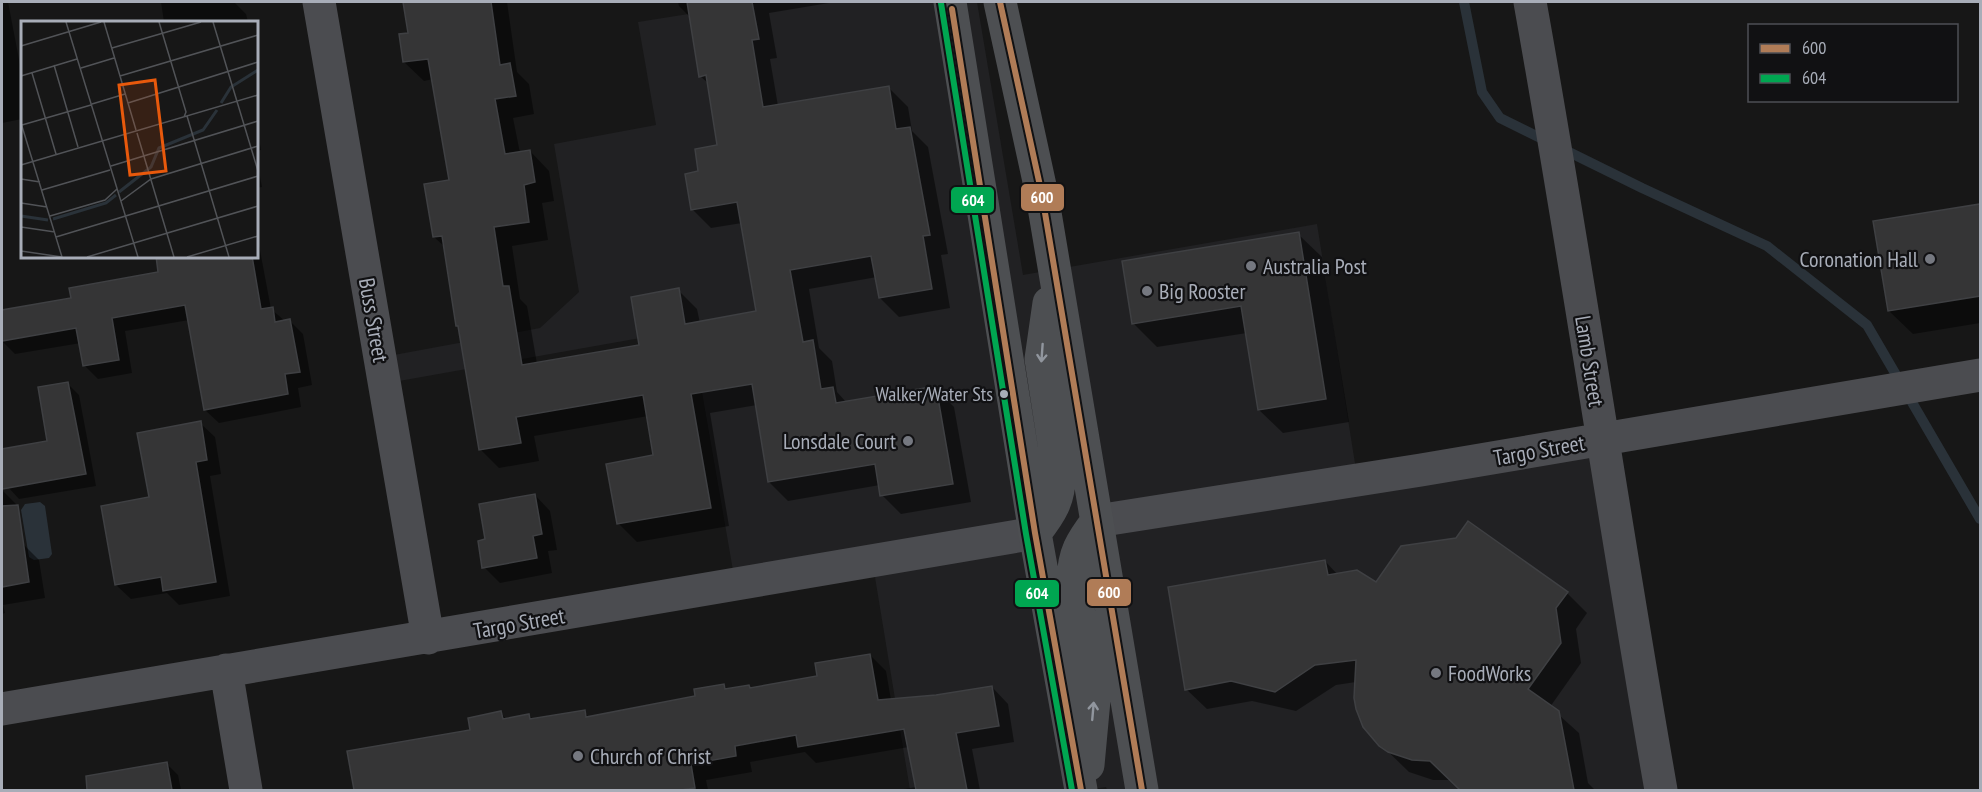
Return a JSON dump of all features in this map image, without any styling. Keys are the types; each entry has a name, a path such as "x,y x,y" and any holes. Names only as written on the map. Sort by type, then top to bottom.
{"main road":[{"path":"951,2 1035,534 1081,790"},
{"path":"1000,2 1042,195 1142,790"},
{"path":"1035,534 1052,512 1060,487 1041,359 1054,275"},
{"path":"1086,790 1094,700 1073,580 1075,556 1097,521"}],"street":[{"name":"Buss Street","path":"319,2 428,638"},
{"name":"Lamb Street","path":"1530,2 1565,198 1602,439 1661,790"},
{"name":"Targo Street","path":"1097,521 1409,472 1980,375"},
{"name":"Targo Street","path":"2,710 226,670 428,638 1035,534"},
{"path":"226,670 246,790"}],"shaded area":[{"path":"764,2 977,2 1023,275 1317,224 1357,476 1606,435 1666,790 1107,790 1106,787 1088,790 910,790 872,559 735,582 691,329 388,383 383,357 540,328 579,292 554,144 656,125 638,22"},
{"path":"40,502 45,506 52,554 49,558 34,560 29,557 21,510 25,504"}],"building":[{"path":"403,2 491,2 500,65 510,63 516,96 495,99 505,154 530,150 535,182 524,185 529,222 494,227 503,286 509,286 522,365 639,345 631,297 679,288 685,324 756,311 737,202 691,210 685,174 698,171 695,149 717,145 706,75 699,77 687,2 752,2 759,39 752,40 763,107 889,86 896,129 910,127 930,235 923,236 932,289 879,298 871,256 790,270 803,342 813,340 821,389 833,387 836,403 936,386 953,484 880,496 875,464 768,482 752,384 691,394 711,508 617,524 606,464 653,455 643,395 516,417 521,443 479,450 442,236 433,237 424,184 449,180 428,59 403,62 399,34 408,33"},
{"name":"Coronation Hall","path":"1980,204 1980,296 1888,311 1873,221"},
{"path":"1299,232 1326,399 1258,410 1241,306 1132,324 1122,261"},
{"path":"156,258 252,258 261,309 273,307 275,322 290,319 300,372 285,374 288,394 204,410 185,305 112,318 119,360 83,366 76,328 2,341 2,310 71,298 69,288 158,272"},
{"path":"68,382 86,474 2,489 2,449 47,441 38,387"},
{"path":"201,421 207,460 196,462 216,582 163,591 161,577 115,585 101,506 149,497 137,433"},
{"path":"535,494 542,534 533,536 537,558 482,568 478,541 485,539 479,504"},
{"path":"18,505 29,582 2,587 2,506"},
{"path":"1468,521 1568,592 1556,608 1561,643 1528,689 1559,711 1574,790 1460,790 1430,761 1412,760 1388,752 1379,746 1363,727 1356,709 1354,698 1356,660 1315,665 1275,692 1231,681 1185,690 1168,587 1325,560 1328,575 1357,570 1376,582 1401,546 1456,538"},
{"path":"870,654 878,700 936,695 992,686 999,726 956,733 967,790 916,790 904,729 798,747 796,735 735,746 736,756 691,764 695,788 680,790 354,790 347,751 470,730 468,718 501,711 503,719 529,714 530,719 585,710 586,717 695,696 694,689 724,684 725,689 749,685 750,688 817,676 815,663"},
{"path":"167,762 172,790 87,790 86,776"}],"waterway":[{"path":"1464,2 1482,92 1500,118 1767,246 1867,325 1980,519"}],"transit line":[{"name":"600","path":"1000,2 1042,195 1142,790"},
{"name":"604","path":"941,3 1026,534 1072,790"},
{"name":"600","path":"952,9 1035,533 1081,790"}],"place":[{"name":"Coronation Hall","path":"1930,259"},
{"name":"Australia Post","path":"1251,266"},
{"name":"Big Rooster","path":"1147,291"},
{"name":"Walker/Water Sts","path":"1004,394"},
{"name":"Lonsdale Court","path":"908,441"},
{"name":"FoodWorks","path":"1436,673"},
{"name":"Church of Christ","path":"578,756"}]}
